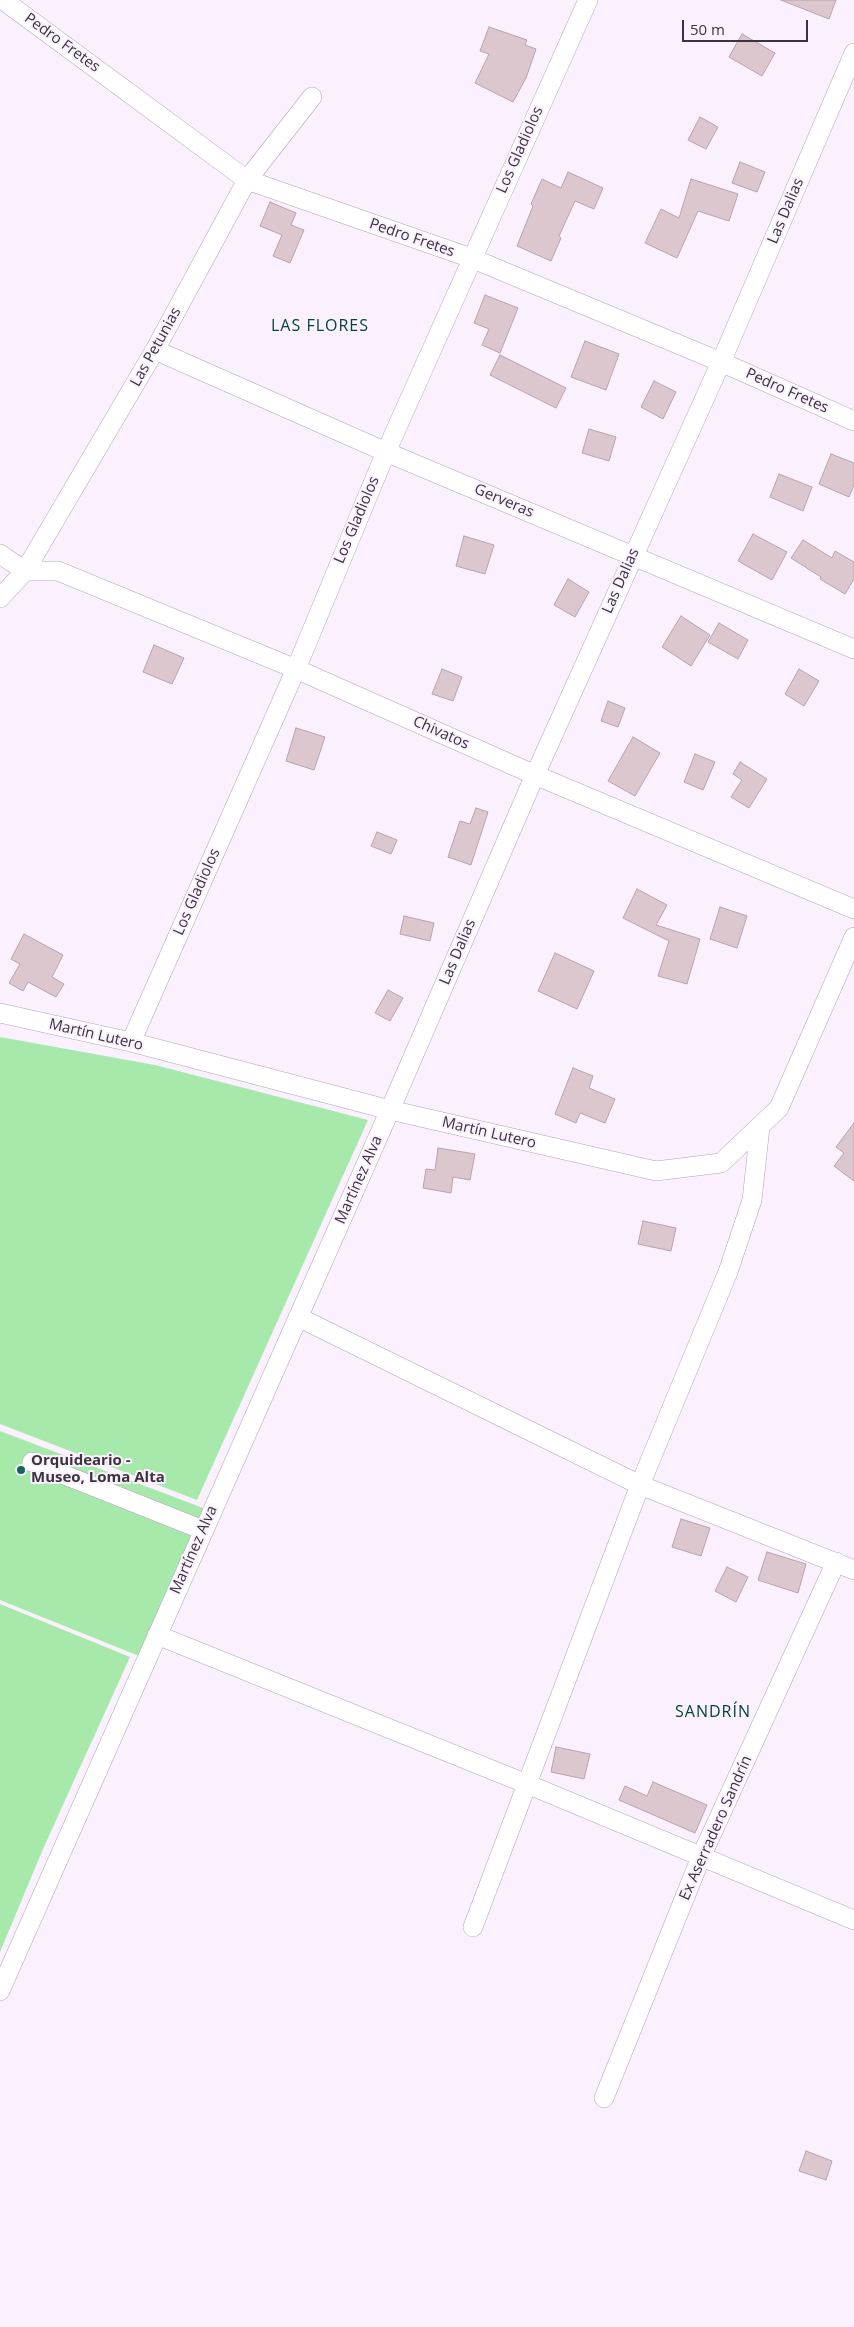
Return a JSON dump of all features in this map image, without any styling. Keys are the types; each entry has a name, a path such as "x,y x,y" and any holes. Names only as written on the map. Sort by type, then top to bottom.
{"street":[{"name":"Pedro Fretes","path":"3,0 247,180 471,258 722,362 854,421"},
{"name":"Los Gladiolos","path":"131,1042 296,669 386,452 471,258 588,0"},
{"name":"Las Dalias","path":"390,1110 535,775 722,362 854,53"},
{"name":"Las Petunias","path":"0,598 25,572 156,350 247,180 312,96"},
{"name":"Gerveras","path":"156,350 386,452 854,649"},
{"path":"0,554 25,572"},
{"name":"Chivatos","path":"25,572 58,571 296,669 535,775 854,909"},
{"name":"Martín Lutero","path":"0,1013 131,1042 390,1110 656,1171 721,1163 779,1108 854,937"},
{"name":"Martínez Alva","path":"0,1991 390,1110"},
{"path":"473,1927 640,1485 728,1272 752,1200 760,1127"},
{"path":"298,1317 640,1485 854,1570"},
{"path":"32,1462 204,1530"},
{"name":"Ex Aserradero Sandrín","path":"604,2098 701,1857 836,1562"},
{"path":"157,1635 527,1784 854,1920"}],"green space":[{"path":"0,1037 155,1065 368,1120 197,1500 0,1424"},
{"path":"0,1431 203,1508 194,1534 139,1656 0,1600"},
{"path":"0,1604 130,1657 43,1849 0,1952"}],"building":[{"path":"781,0 836,0 829,19"},
{"path":"489,27 527,40 525,45 536,49 526,78 513,102 475,83 489,54 480,51"},
{"path":"742,34 775,53 762,76 729,57"},
{"path":"700,117 718,127 706,149 688,140"},
{"path":"740,162 765,172 757,192 732,183"},
{"path":"568,172 603,188 594,209 575,201 559,236 561,238 551,261 517,246 533,206 531,204 542,179 561,188"},
{"path":"691,179 738,194 729,221 698,211 677,258 645,243 661,209 679,218"},
{"path":"270,202 296,213 291,225 304,230 290,263 273,256 282,235 260,226"},
{"path":"485,295 518,308 500,353 482,345 489,329 474,323"},
{"path":"585,341 619,354 606,390 571,377"},
{"path":"500,355 566,388 556,408 490,375"},
{"path":"654,381 676,392 663,419 641,407"},
{"path":"589,429 616,437 609,461 582,453"},
{"path":"831,454 854,463 854,485 849,497 819,484"},
{"path":"779,474 812,487 803,511 770,497"},
{"path":"753,534 787,552 772,580 738,561"},
{"path":"464,536 494,545 485,574 456,566"},
{"path":"803,540 832,558 835,551 854,562 854,579 845,594 791,558"},
{"path":"568,579 589,592 575,617 554,605"},
{"path":"681,616 710,635 691,666 662,647"},
{"path":"719,623 748,640 738,659 708,642"},
{"path":"154,645 184,658 172,684 143,672"},
{"path":"442,669 462,677 453,701 432,694"},
{"path":"799,669 819,681 804,706 785,694"},
{"path":"608,701 625,708 618,727 601,721"},
{"path":"296,728 325,737 314,770 286,761"},
{"path":"633,737 660,753 635,796 608,781"},
{"path":"695,754 715,762 703,790 684,782"},
{"path":"740,762 767,779 749,808 731,797 742,780 733,774"},
{"path":"476,808 488,812 471,865 448,857 460,821 470,824"},
{"path":"377,832 397,840 391,854 371,846"},
{"path":"637,889 667,905 656,925 700,939 687,984 658,976 669,941 623,918"},
{"path":"720,907 747,916 737,948 710,939"},
{"path":"404,916 434,923 430,941 400,934"},
{"path":"24,934 63,955 52,977 64,984 56,997 28,982 23,991 9,983 20,964 11,959"},
{"path":"555,953 594,971 577,1009 538,991"},
{"path":"388,990 403,998 390,1021 375,1013"},
{"path":"573,1068 593,1076 589,1088 615,1099 605,1123 580,1113 576,1123 555,1114"},
{"path":"854,1123 854,1181 834,1166 844,1153 836,1147"},
{"path":"438,1148 475,1154 470,1180 453,1177 451,1193 423,1188 426,1169 435,1170"},
{"path":"643,1221 676,1228 671,1251 638,1244"},
{"path":"681,1519 710,1528 701,1556 672,1547"},
{"path":"767,1552 806,1564 798,1593 758,1580"},
{"path":"727,1567 748,1577 736,1602 715,1591"},
{"path":"556,1747 590,1754 584,1779 551,1772"},
{"path":"653,1782 707,1805 695,1833 619,1800 625,1786 647,1796"},
{"path":"806,2151 832,2161 826,2180 799,2171"}],"place":[{"name":"Orquideario - Museo, Loma Alta","path":"21,1470"}],"district":[{"name":"LAS FLORES","path":"320,326"},
{"name":"SANDRÍN","path":"713,1712"}]}
